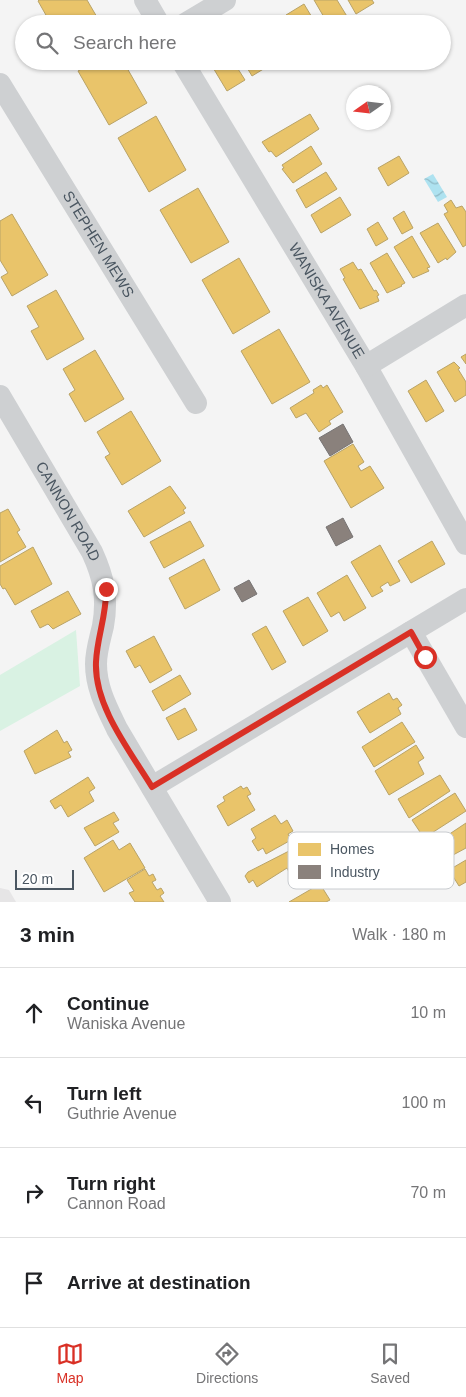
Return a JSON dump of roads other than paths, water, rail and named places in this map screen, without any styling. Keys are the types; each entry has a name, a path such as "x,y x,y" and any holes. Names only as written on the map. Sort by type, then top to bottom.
{"street":[{"path":"145,0 154,15"},
{"path":"200,15 225,0"},
{"name":"WANISKA AVENUE","path":"187,70 366,366 466,544"},
{"name":"STEPHEN MEWS","path":"0,84 196,403"},
{"path":"366,366 466,305"},
{"name":"CANNON ROAD","path":"0,396 99,568 106,589 106,601 97,654 100,690 117,729 220,902"},
{"path":"152,787 466,599"},
{"path":"411,632 466,727"}],"water":[{"path":"433,174 447,197 438,202 424,179"}]}
